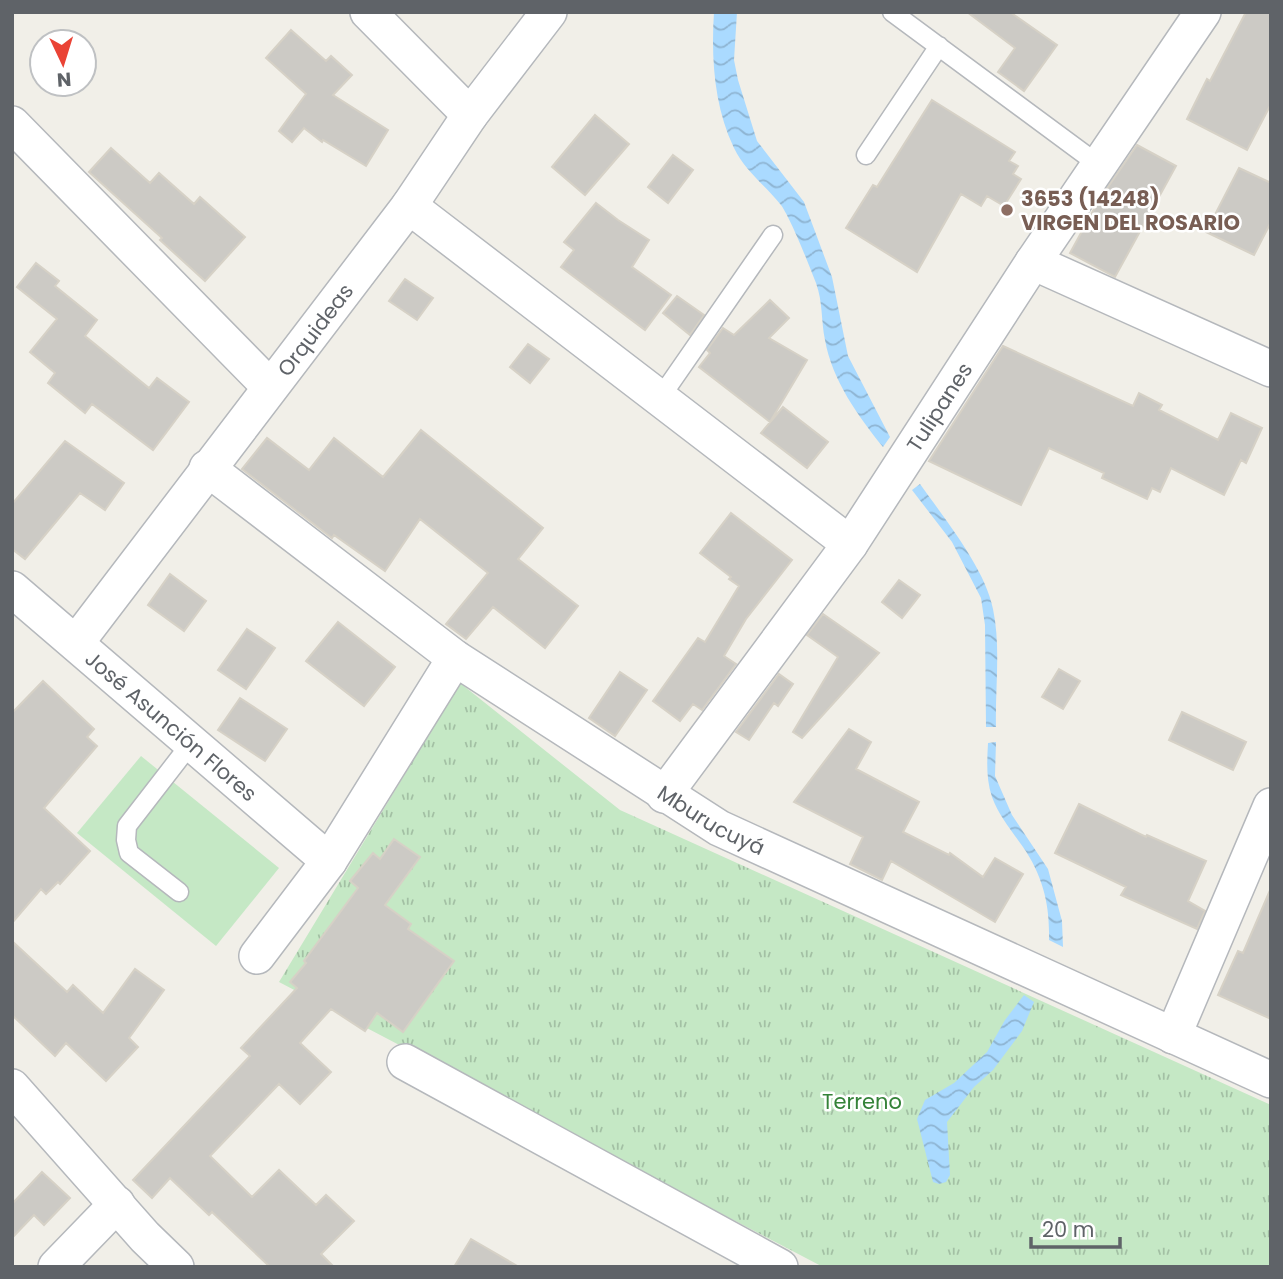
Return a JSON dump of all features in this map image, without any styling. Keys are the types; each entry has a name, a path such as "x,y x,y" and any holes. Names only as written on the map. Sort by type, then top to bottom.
{"street":[{"path":"368,12 470,115"},
{"name":"Orquideas","path":"76,643 409,206 470,115 549,12"},
{"name":"Tulipanes","path":"664,794 850,544 1033,262 1203,12"},
{"path":"12,124 270,387"},
{"path":"409,206 850,544"},
{"path":"1033,262 1271,369"},
{"name":"Mburucuyá","path":"207,468 455,659 719,828 1271,1080"},
{"name":"José Asunción Flores","path":"12,589 329,861"},
{"path":"257,956 329,861 455,659"},
{"path":"1173,1036 1271,806"},
{"path":"405,1062 780,1267"},
{"path":"12,1087 145,1237 176,1267"},
{"path":"56,1267 117,1204"}],"lane":[{"path":"892,12 1099,165"},
{"path":"866,155 939,46"},
{"path":"660,398 773,235"},
{"path":"179,892 129,853 125,840 127,826 192,742"}],"green space":[{"name":"Terreno","path":"460,683 620,810 1271,1105 1271,1267 823,1267 279,982"},
{"path":"141,756 279,868 216,946 77,833"}],"water":[{"path":"714,12 737,12 734,60 757,141 804,202 832,277 848,356 890,437 883,447 856,410 828,355 818,290 790,221 781,205 744,164 727,132 715,82"},
{"path":"920,484 973,560 989,593 997,638 996,727 986,727 985,625 981,598 952,542 912,490"},
{"path":"996,742 995,776 1012,815 1048,869 1062,921 1063,947 1049,940 1046,903 1036,869 992,797 988,777 988,743"},
{"path":"1024,995 1034,1002 1022,1031 993,1070 974,1087 947,1122 950,1175 946,1182 933,1182 917,1119 925,1100 954,1083 987,1052 1005,1020"}],"building":[{"path":"967,12 1010,12 1057,45 1024,91 998,72 1015,48"},
{"path":"1246,12 1271,12 1271,104 1247,150 1187,119"},
{"path":"291,30 326,61 331,56 352,75 333,95 388,130 366,166 323,140 322,142 304,128 292,142 279,131 306,94 266,58"},
{"path":"932,100 1015,152 1009,161 1018,166 1013,174 1021,179 1004,206 987,196 981,206 961,194 917,272 846,228 873,185 877,187"},
{"path":"595,115 629,144 585,195 552,167"},
{"path":"1137,145 1176,166 1115,277 1070,253 1099,200"},
{"path":"111,148 150,183 159,173 194,204 200,197 245,237 205,281 89,172"},
{"path":"673,155 693,170 668,203 648,187"},
{"path":"1239,168 1271,183 1271,222 1254,255 1206,232"},
{"path":"596,203 649,240 632,267 671,295 645,330 561,267 574,250 564,242"},
{"path":"36,263 59,281 55,286 97,320 85,336 149,388 157,378 189,402 153,450 92,404 85,413 48,383 55,373 30,352 57,319 17,287"},
{"path":"405,279 433,298 417,320 389,301"},
{"path":"677,296 704,315 690,335 663,313"},
{"path":"770,300 789,318 769,338 807,360 770,422 699,367 723,328 734,335"},
{"path":"528,344 549,359 530,383 510,367"},
{"path":"1003,346 1133,406 1139,393 1162,405 1159,410 1218,440 1231,413 1262,428 1246,463 1241,460 1224,495 1171,468 1160,492 1152,488 1147,499 1102,478 1104,473 1049,448 1021,505 929,461"},
{"path":"783,407 828,442 807,468 761,433"},
{"path":"421,430 543,528 518,559 578,606 545,648 493,607 466,639 446,624 488,573 420,519 385,571 334,535 332,538 242,469 267,438 309,470 334,438 383,477"},
{"path":"65,441 124,483 105,510 80,493 25,559 12,549 12,504"},
{"path":"731,513 792,560 746,619 724,656 736,664 702,710 693,704 680,721 653,701 698,638 705,642 739,586 700,553"},
{"path":"170,574 206,601 184,631 148,605"},
{"path":"899,580 920,595 902,618 882,602"},
{"path":"823,614 879,653 802,738 793,732 838,657 807,635"},
{"path":"338,622 395,667 364,706 306,661"},
{"path":"247,629 275,648 246,689 218,670"},
{"path":"1059,669 1080,681 1063,709 1042,697"},
{"path":"620,672 647,690 615,736 589,718"},
{"path":"779,674 793,684 778,706 774,703 749,740 736,732"},
{"path":"43,681 94,729 87,737 97,746 44,808 90,851 60,884 58,882 46,894 41,889 12,923 12,713"},
{"path":"240,698 287,729 265,761 218,730"},
{"path":"1182,712 1246,742 1233,770 1169,740"},
{"path":"849,729 871,742 856,769 919,802 903,832 949,855 950,853 983,877 995,858 1023,874 995,922 891,861 882,880 850,864 863,837 794,802"},
{"path":"1079,804 1146,837 1147,835 1206,861 1188,901 1205,911 1197,929 1121,895 1126,887 1055,853"},
{"path":"394,839 420,857 385,905 411,924 408,929 454,961 403,1032 377,1013 365,1031 331,1009 300,1043 331,1072 300,1104 279,1084 210,1156 252,1197 279,1170 316,1205 326,1195 354,1221 321,1254 334,1267 270,1267 212,1212 209,1215 170,1178 152,1198 133,1180 250,1056 241,1048 297,988 290,982 358,888 350,881 373,853 380,859"},
{"path":"1271,888 1271,1019 1218,995 1238,951 1243,953"},
{"path":"12,941 67,992 73,985 103,1013 135,969 164,990 129,1038 138,1047 106,1081 66,1043 55,1056 12,1015"},
{"path":"42,1172 70,1198 44,1225 34,1215 12,1238 12,1204"},
{"path":"471,1239 519,1267 454,1267"}],"place":[{"name":"3653 (14248) VIRGEN DEL ROSARIO","path":"1007,210"}]}
